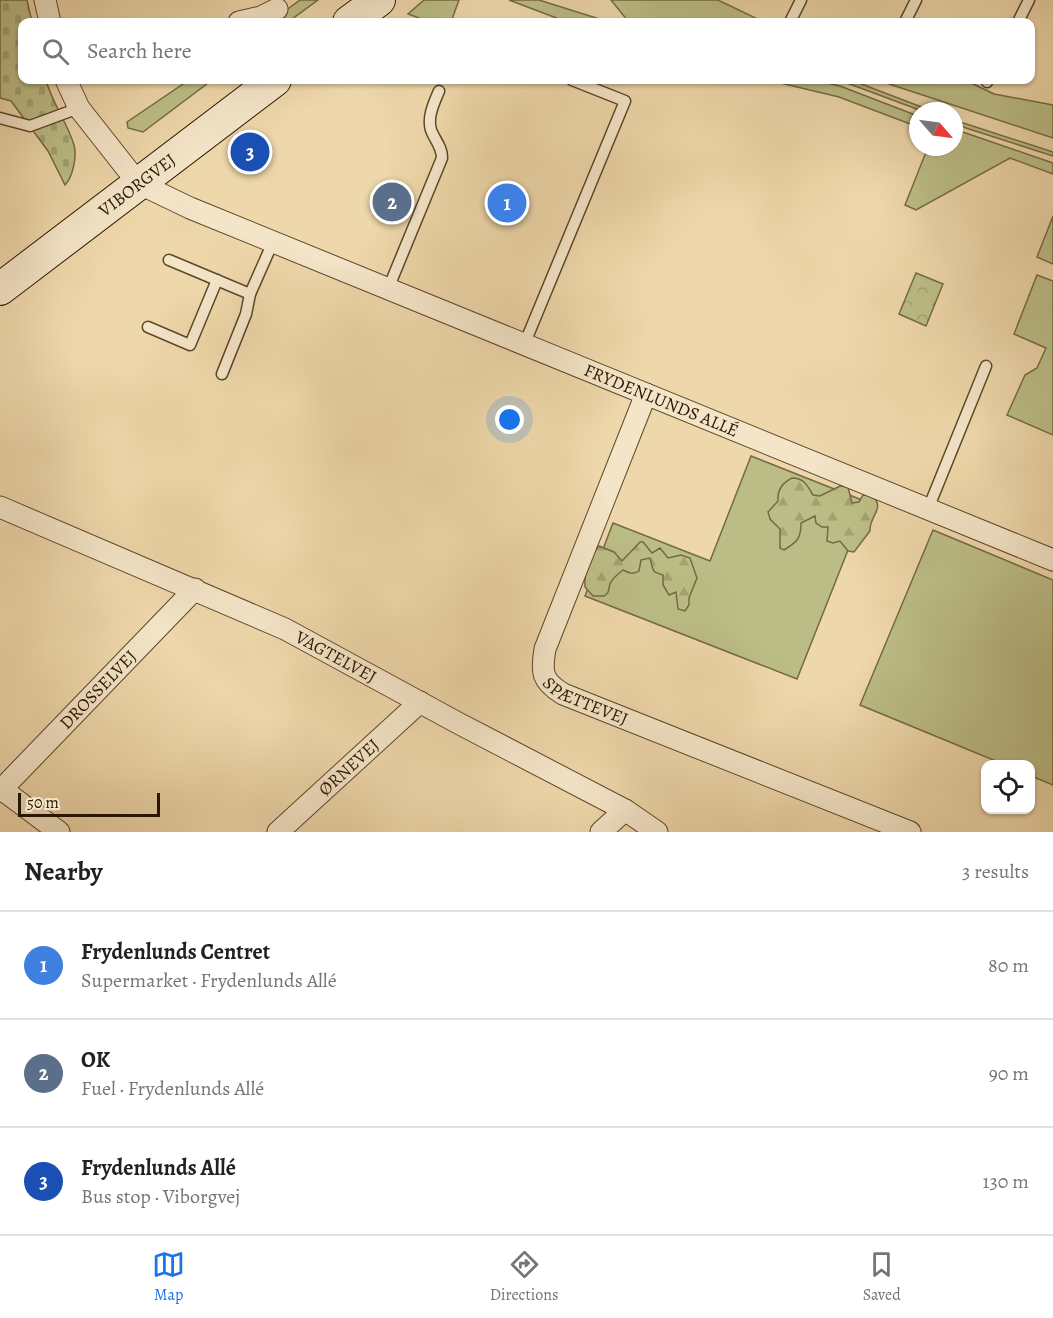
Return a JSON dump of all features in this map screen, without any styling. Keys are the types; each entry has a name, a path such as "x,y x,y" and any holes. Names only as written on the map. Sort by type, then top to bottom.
{"street":[{"path":"45,0 49,18"},
{"path":"354,18 379,0"},
{"path":"257,18 277,9"},
{"path":"68,84 79,108 138,183"},
{"name":"VIBORGVEJ","path":"0,289 270,84"},
{"name":"FRYDENLUNDS ALLÉ","path":"138,183 190,208 1053,560"},
{"name":"SPÆTTEVEJ","path":"646,394 545,649 544,677 552,687 563,694 910,832"},
{"name":"VAGTELVEJ","path":"0,507 285,629 625,810 657,832"},
{"name":"DROSSELVEJ","path":"1,789 195,589"},
{"name":"ØRNEVEJ","path":"278,832 420,702"},
{"path":"1,789 59,832"},
{"path":"601,832 625,810"}],"lane":[{"path":"792,18 801,0"},
{"path":"907,18 916,0"},
{"path":"1020,18 1029,0"},
{"path":"524,345 625,101 582,84"},
{"path":"388,289 442,158 442,149 431,129 430,120 439,91"},
{"path":"0,118 30,126 79,108"},
{"path":"222,374 246,314 250,294 273,242"},
{"path":"170,260 250,294"},
{"path":"148,327 190,345 217,280"},
{"path":"928,509 986,366"}],"green space":[{"path":"0,0 27,0 31,18 18,18 18,84 47,84 75,150 72,172 65,185 48,151 11,101 0,98"},
{"path":"300,0 318,0 293,18 275,18"},
{"path":"424,0 459,0 452,18 419,18 408,14"},
{"path":"509,0 539,0 596,18 556,18"},
{"path":"611,0 718,0 756,18 626,18"},
{"path":"183,84 207,84 143,132 128,128 127,122"},
{"path":"785,84 840,86 909,113 909,124 839,97"},
{"path":"850,84 861,84 909,102 909,106"},
{"path":"889,84 973,84 994,94 1053,105 1053,138 963,108 963,102 944,102"},
{"path":"963,123 1053,152 1053,156 963,127"},
{"path":"963,132 1053,163 1053,174 1010,158 916,210 905,205 924,156 963,156"},
{"path":"1053,216 1053,264 1037,257"},
{"path":"916,273 943,284 926,326 899,314"},
{"path":"1037,275 1053,281 1053,435 1007,415 1025,375 1037,368 1046,348 1014,334"},
{"path":"751,456 867,502 797,679 585,596 613,523 710,561"},
{"path":"792,478 807,485 813,495 820,496 840,486 848,487 852,503 859,502 863,495 871,494 876,499 877,508 870,531 854,552 848,551 840,541 833,543 827,541 828,527 822,527 816,523 815,516 801,523 800,533 795,542 784,550 780,548 780,529 770,519 768,512 778,501 781,487"},
{"path":"933,530 1053,580 1053,785 1035,778 1035,760 993,760 860,705"},
{"path":"640,542 643,542 652,553 660,548 668,558 681,555 690,558 697,578 685,611 678,609 676,592 669,595 663,585 663,575 654,571 649,558 641,560 637,572 631,573 623,570 611,582 604,596 593,596 585,587 588,565 599,546 614,552 622,561"}],"place":[{"name":"Frydenlunds Allé","path":"250,152"},
{"name":"OK","path":"392,202"},
{"name":"Frydenlunds Centret","path":"507,203"}]}
